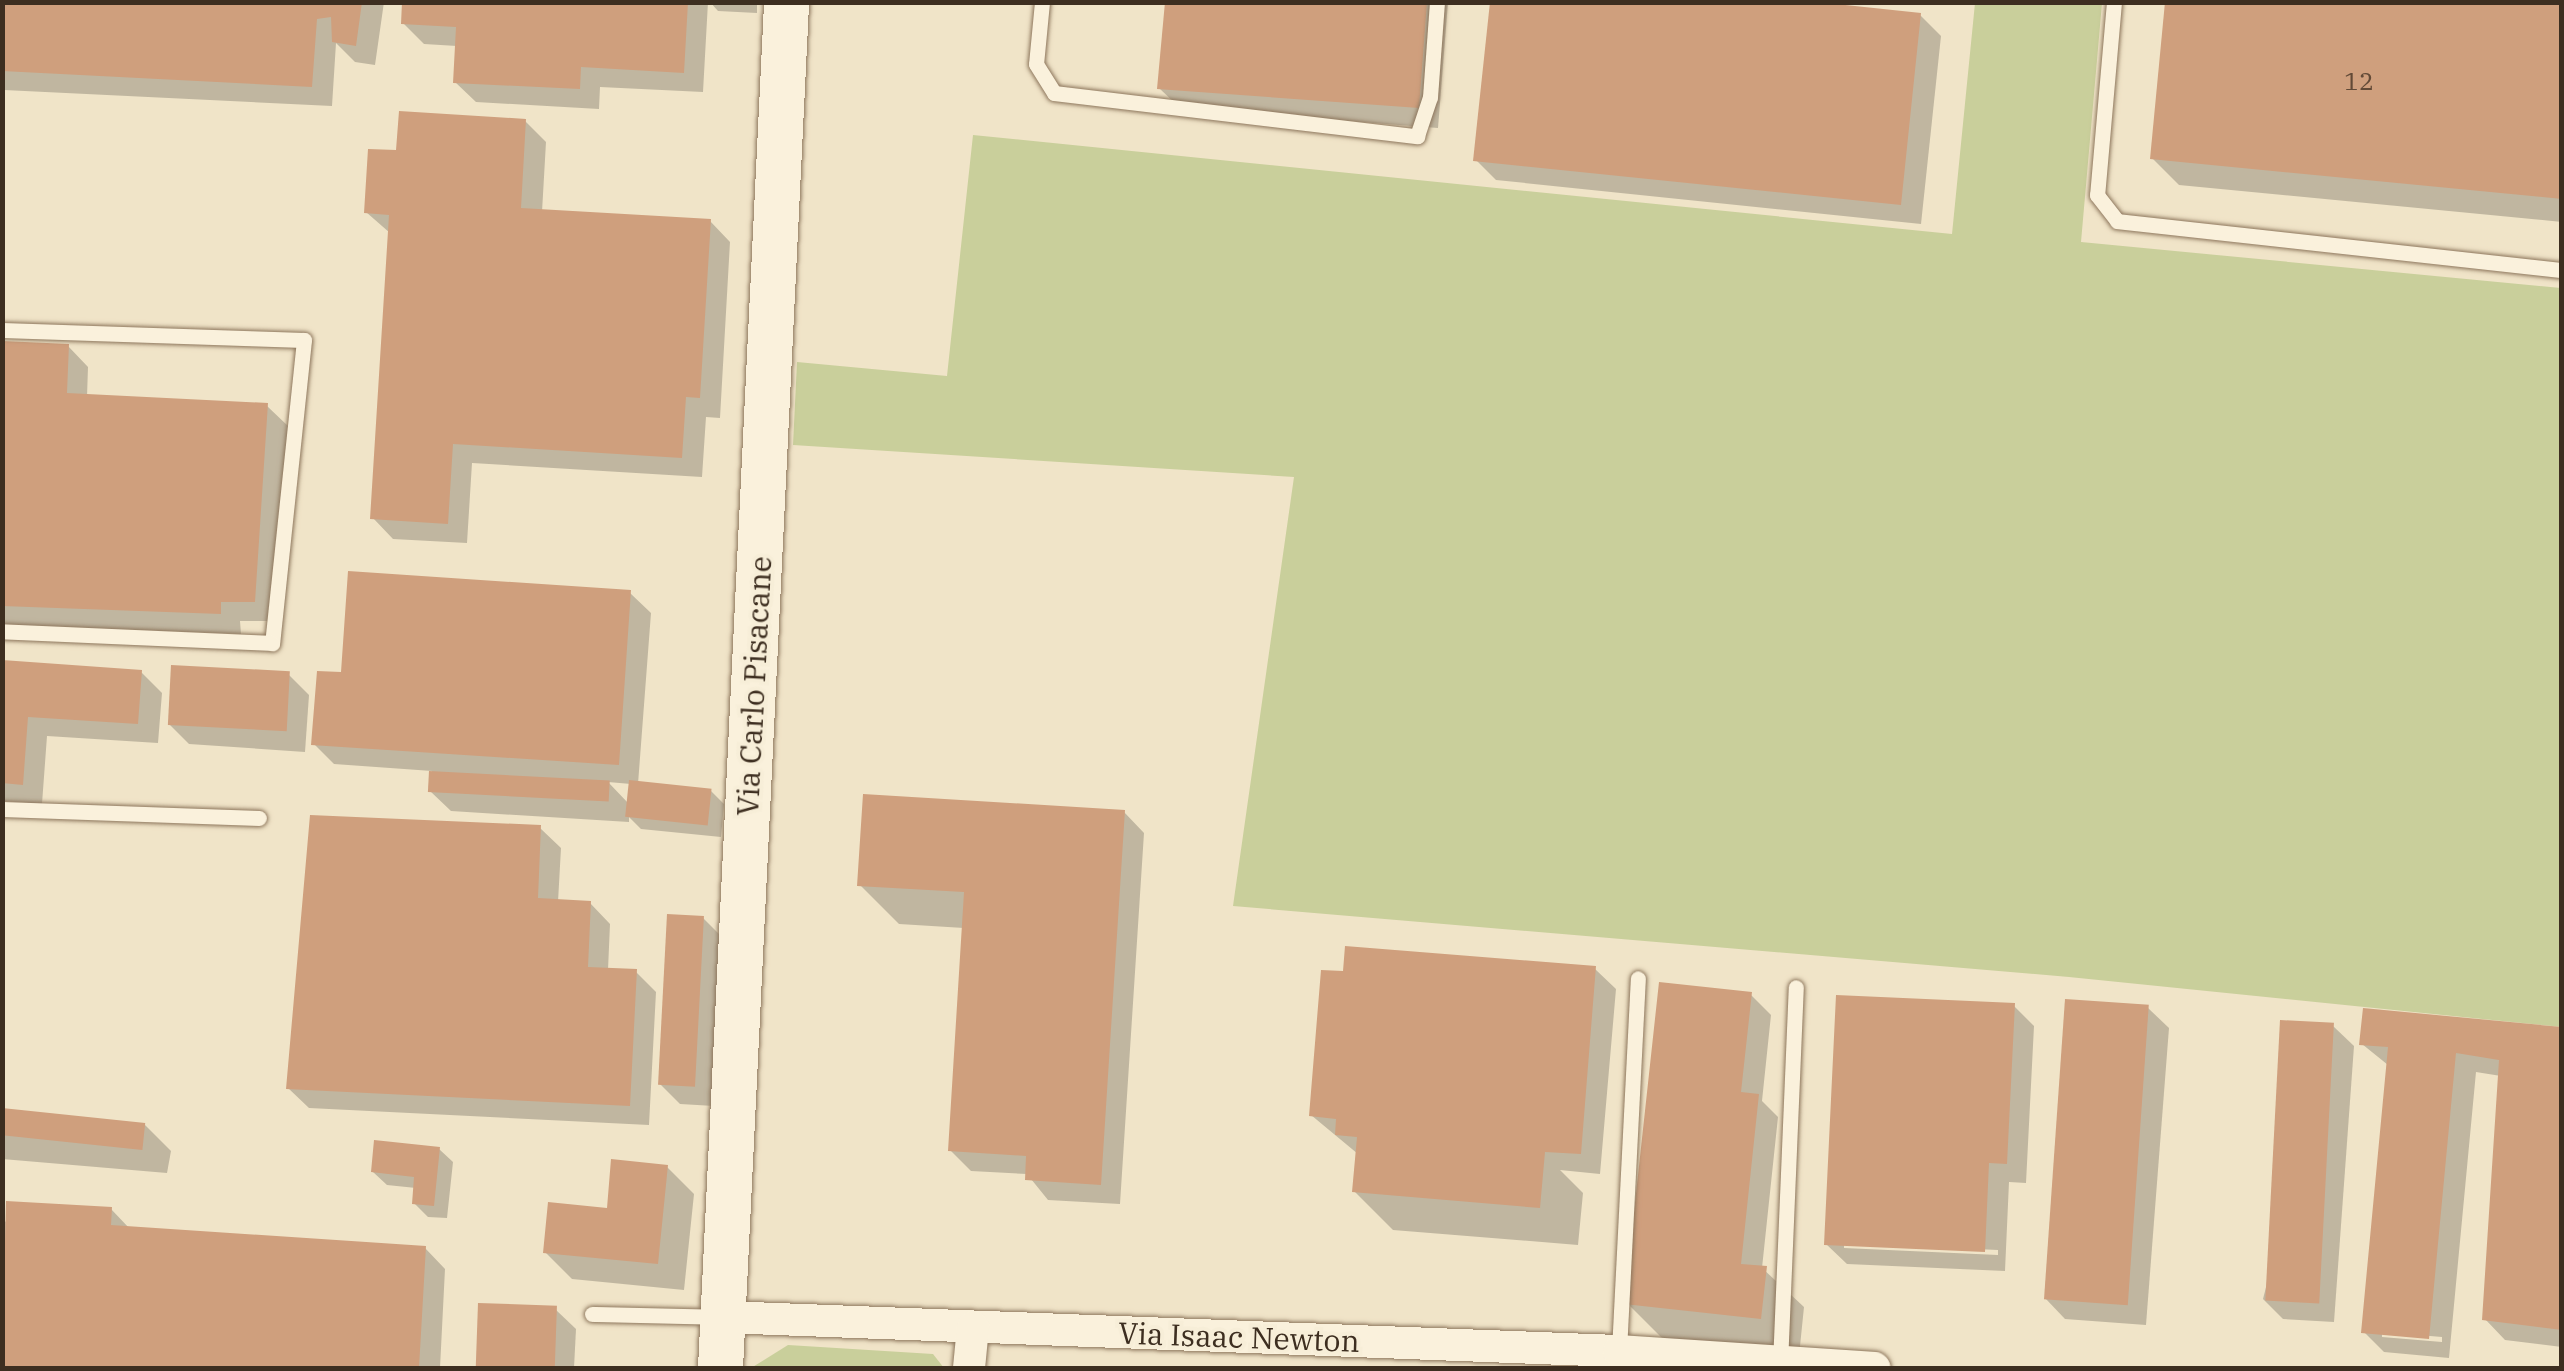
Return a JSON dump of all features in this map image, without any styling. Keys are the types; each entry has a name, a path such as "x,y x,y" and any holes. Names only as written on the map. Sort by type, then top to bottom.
{"street":[{"name":"Via Carlo Pisacane","path":"720,1368 786,2"},
{"name":"Via Isaac Newton","path":"724,1318 1619,1350 1874,1368"},
{"path":"969,1368 973,1326"}],"lane":[{"path":"1042,2 1036,64 1054,93 1417,136 1430,97 1437,2"},
{"path":"2114,2 2097,195 2117,222 2562,270"},
{"path":"2,330 304,340 272,643 2,632"},
{"path":"2,808 259,818"},
{"path":"1619,1350 1638,978"},
{"path":"1780,1364 1796,987"},
{"path":"592,1314 724,1318"}],"green space":[{"path":"1975,3 2102,3 2081,242 2561,288 2561,1027 2069,977 1233,906 1294,477 793,445 797,362 947,376 973,135 1952,234"},
{"path":"788,1345 933,1354 944,1368 751,1368"}],"building":[{"path":"2,2 362,2 356,46 332,42 331,17 317,19 312,87 2,71"},
{"path":"402,2 688,2 684,73 581,67 580,89 453,83 456,27 401,24"},
{"path":"1165,2 1427,2 1419,108 1157,89"},
{"path":"1490,2 1817,2 1921,13 1901,205 1473,161"},
{"path":"2165,2 2562,2 2562,199 2150,159"},
{"path":"399,111 526,119 521,208 711,219 700,398 686,397 682,458 453,444 448,524 370,519 389,215 364,213 368,149 396,150"},
{"path":"2,341 69,344 67,393 268,403 255,602 221,602 221,614 2,606"},
{"path":"348,571 631,590 619,765 311,745 317,671 341,672"},
{"path":"2,660 142,670 138,724 28,717 23,785 2,783"},
{"path":"171,665 290,671 287,731 168,725"},
{"path":"429,771 610,780 609,801 428,792"},
{"path":"629,780 712,789 708,825 625,817"},
{"path":"863,794 1125,810 1101,1185 1025,1180 1026,1156 948,1151 964,892 857,886"},
{"path":"310,815 541,825 538,898 591,901 588,967 637,969 630,1106 286,1089"},
{"path":"667,914 704,916 695,1087 658,1085"},
{"path":"1345,946 1596,966 1581,1154 1545,1152 1540,1208 1352,1192 1357,1137 1335,1135 1336,1119 1309,1116 1321,970 1343,971"},
{"path":"1659,982 1752,992 1741,1092 1759,1094 1741,1264 1767,1266 1761,1319 1624,1304"},
{"path":"1836,995 2015,1003 2007,1164 1989,1163 1985,1252 1824,1245"},
{"path":"2065,999 2149,1005 2128,1305 2044,1299"},
{"path":"2363,1008 2562,1027 2562,1330 2482,1320 2499,1060 2456,1053 2429,1339 2361,1333 2388,1047 2359,1045"},
{"path":"2280,1020 2334,1023 2319,1303 2265,1301"},
{"path":"2,1108 145,1123 142,1150 2,1135"},
{"path":"374,1140 440,1147 434,1206 412,1204 414,1177 371,1172"},
{"path":"611,1159 668,1165 658,1264 543,1253 548,1202 607,1208"},
{"path":"6,1201 112,1207 111,1225 426,1246 419,1368 2,1368"},
{"path":"478,1303 557,1306 555,1368 476,1368"}]}
